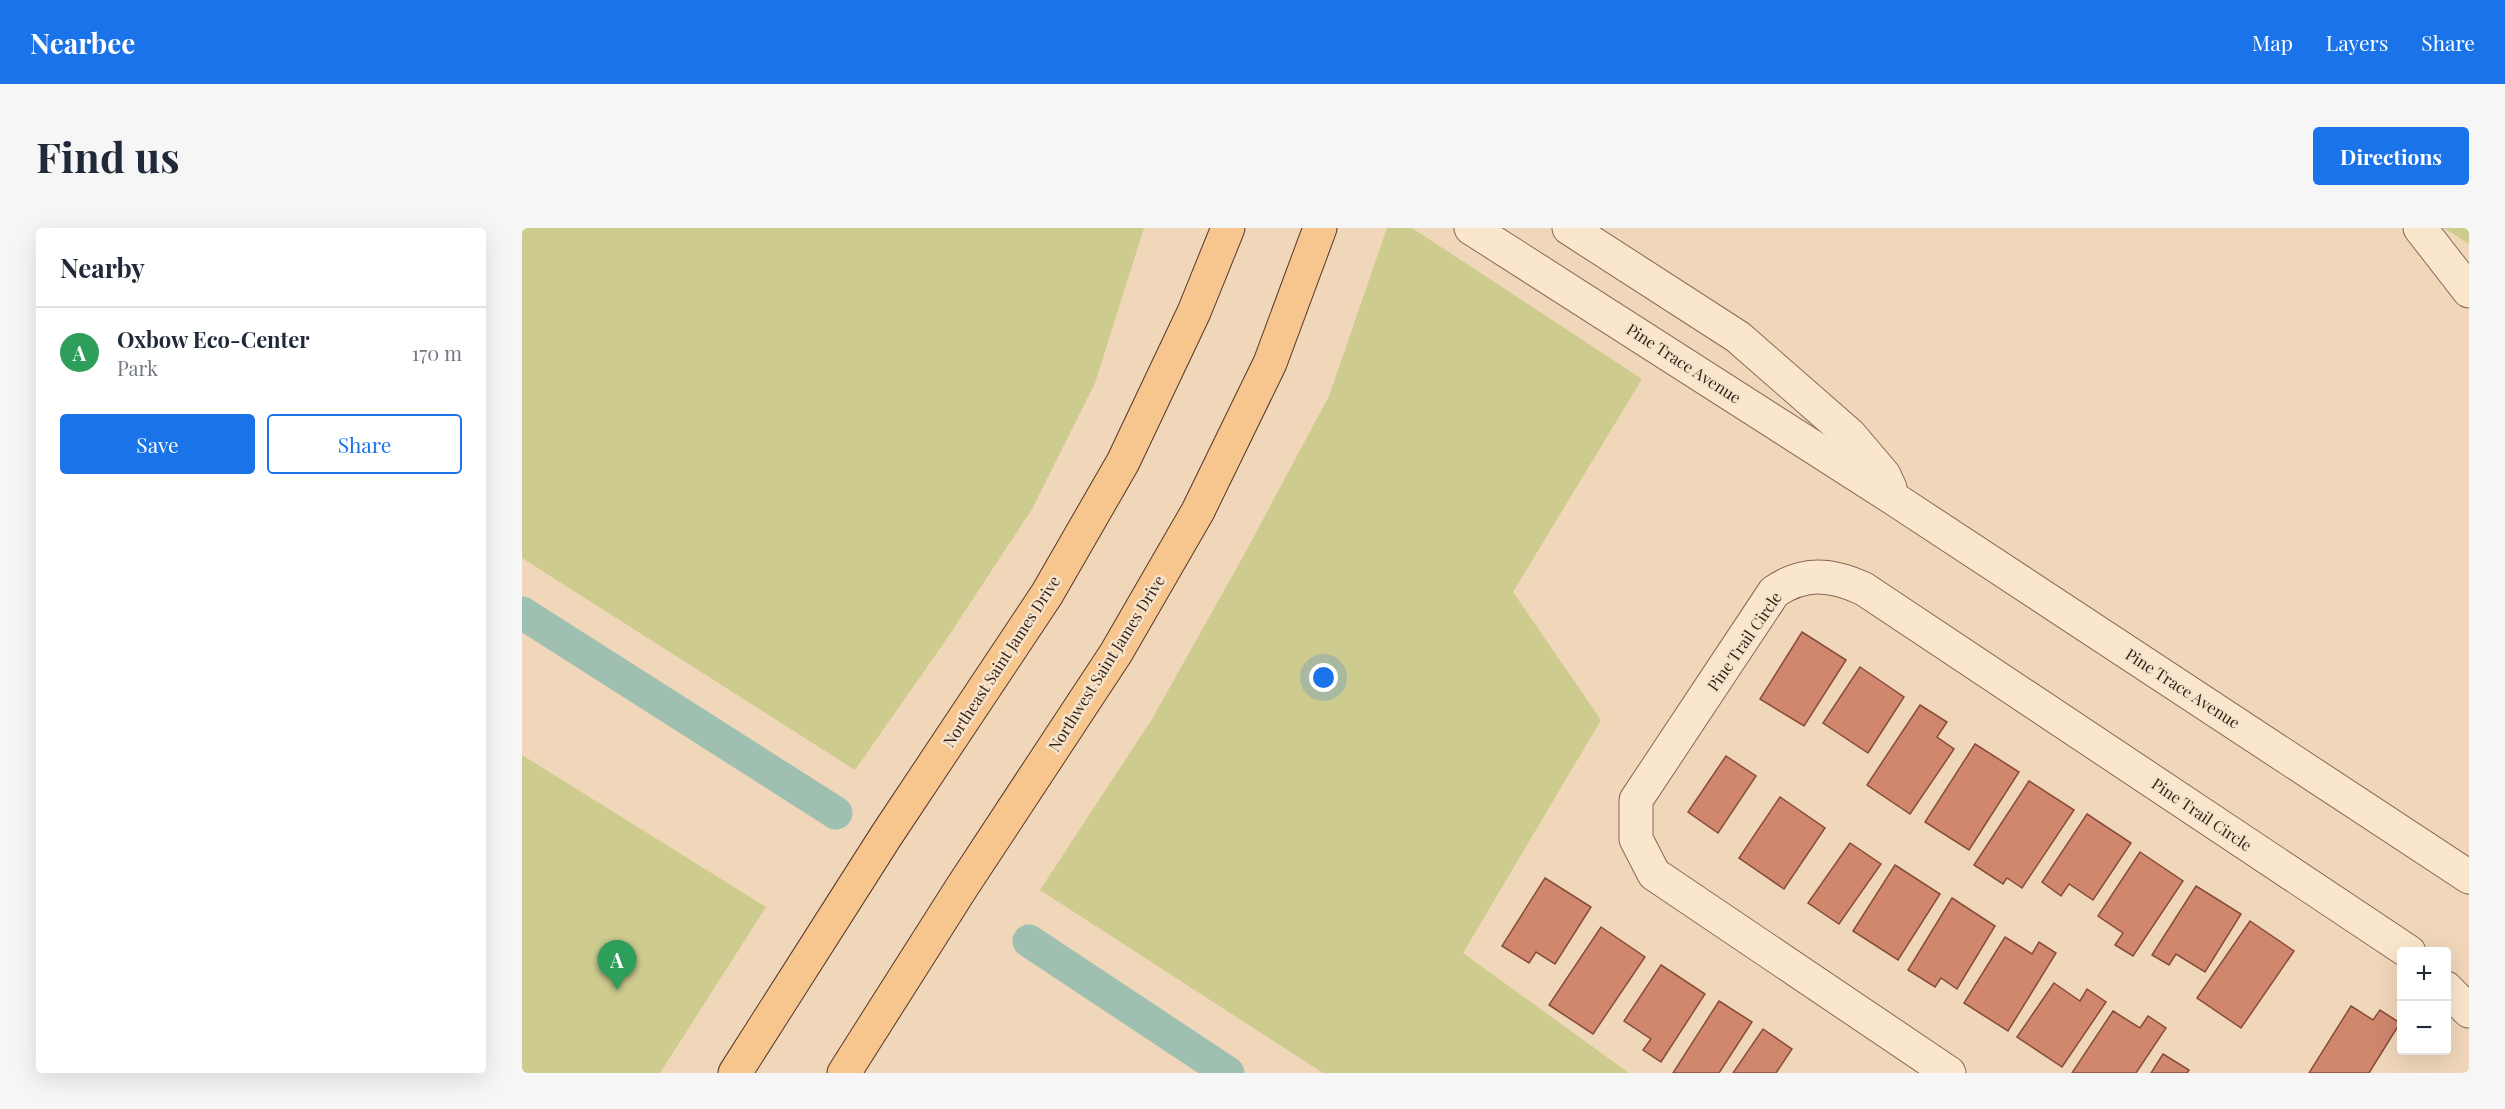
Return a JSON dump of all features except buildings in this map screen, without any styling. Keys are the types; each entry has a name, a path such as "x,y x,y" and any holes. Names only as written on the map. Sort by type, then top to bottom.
{"main road":[{"name":"Northeast Saint James Drive","path":"735,1073 886,836 1047,594 1123,462 1194,312 1228,228"},
{"name":"Northwest Saint James Drive","path":"844,1073 962,887 1116,653 1192,521 1270,363 1320,228"}],"street":[{"name":"Pine Trace Avenue","path":"1471,228 1896,500 2469,877"},
{"name":"Pine Trace Avenue","path":"1569,228 1738,337 1850,435 1884,475 1896,500"},
{"path":"2420,228 2469,291"},
{"name":"Pine Trail Circle","path":"1949,1073 1654,874 1636,839 1636,800 1774,592 1789,581 1826,577 1844,580 1864,589 2403,947"},
{"path":"2451,993 2469,1011"}],"shaded area":[{"path":"522,228 1144,228 1095,383 1032,509 946,640 855,770 522,558"},
{"path":"1387,228 1412,228 1642,379 1513,592 1601,720 1463,953 1629,1073 1323,1073 1040,890 1152,719 1329,396"},
{"path":"2444,228 2469,228 2469,244"},
{"path":"522,755 766,907 660,1073 522,1073"}],"waterway":[{"path":"522,613 836,813"},
{"path":"1029,941 1228,1073"}],"place":[{"name":"Oxbow Eco-Center","path":"617,990"}]}
